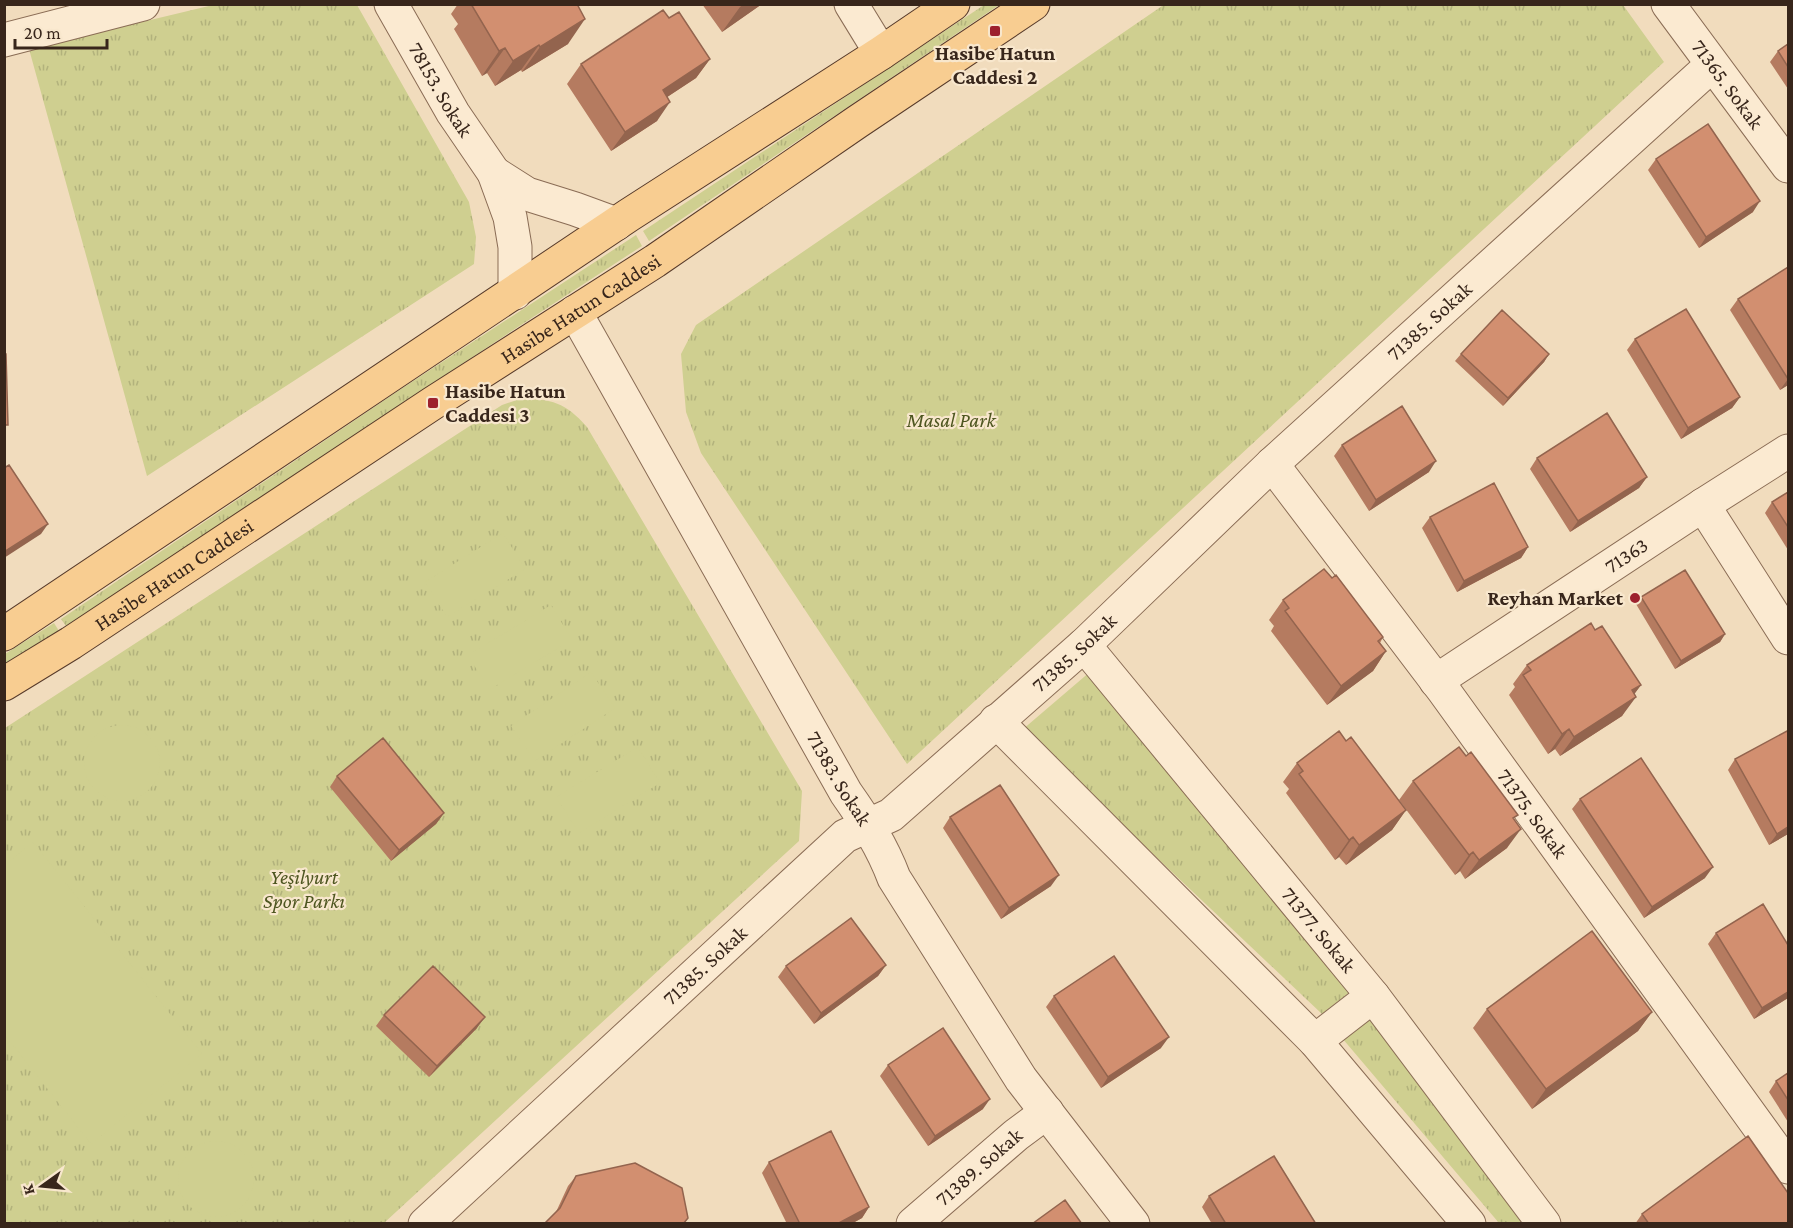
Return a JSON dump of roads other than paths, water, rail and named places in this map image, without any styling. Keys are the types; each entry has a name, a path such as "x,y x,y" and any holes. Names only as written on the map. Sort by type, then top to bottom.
{"main road":[{"name":"Hasibe Hatun Caddesi","path":"4,634 616,225 953,4"},
{"name":"Hasibe Hatun Caddesi","path":"4,684 433,403 655,261 1033,4"}],"street":[{"path":"4,40 143,4"},
{"name":"78153. Sokak","path":"391,4 453,113 494,173 510,217 516,247 515,293"},
{"path":"851,4 881,53"},
{"name":"71365. Sokak","path":"1668,4 1788,166"},
{"name":"71385. Sokak","path":"425,1224 844,836 891,815 1084,645 1272,464 1712,65"},
{"name":"78153. Sokak","path":"494,173 527,194 616,225"},
{"name":"71383. Sokak","path":"575,312 846,793 884,853 894,878 1021,1079 1133,1224"},
{"name":"71363","path":"1436,681 1788,451"},
{"name":"71375. Sokak","path":"1272,464 1436,681 1788,1167"},
{"path":"1703,505 1788,638"},
{"name":"71377. Sokak","path":"1084,645 1373,996 1544,1224"},
{"path":"996,721 1315,1041 1469,1224"},
{"path":"1315,1041 1373,996"},
{"name":"71389. Sokak","path":"913,1224 1016,1135 1047,1112"}],"place":[{"name":"Hasibe Hatun Caddesi 2","path":"995,31"},
{"name":"Hasibe Hatun Caddesi 3","path":"433,403"},
{"name":"Reyhan Market","path":"1635,598"}],"park label":[{"name":"Masal Park","path":"951,420"},
{"name":"Yeşilyurt Spor Parkı","path":"304,889"}]}
